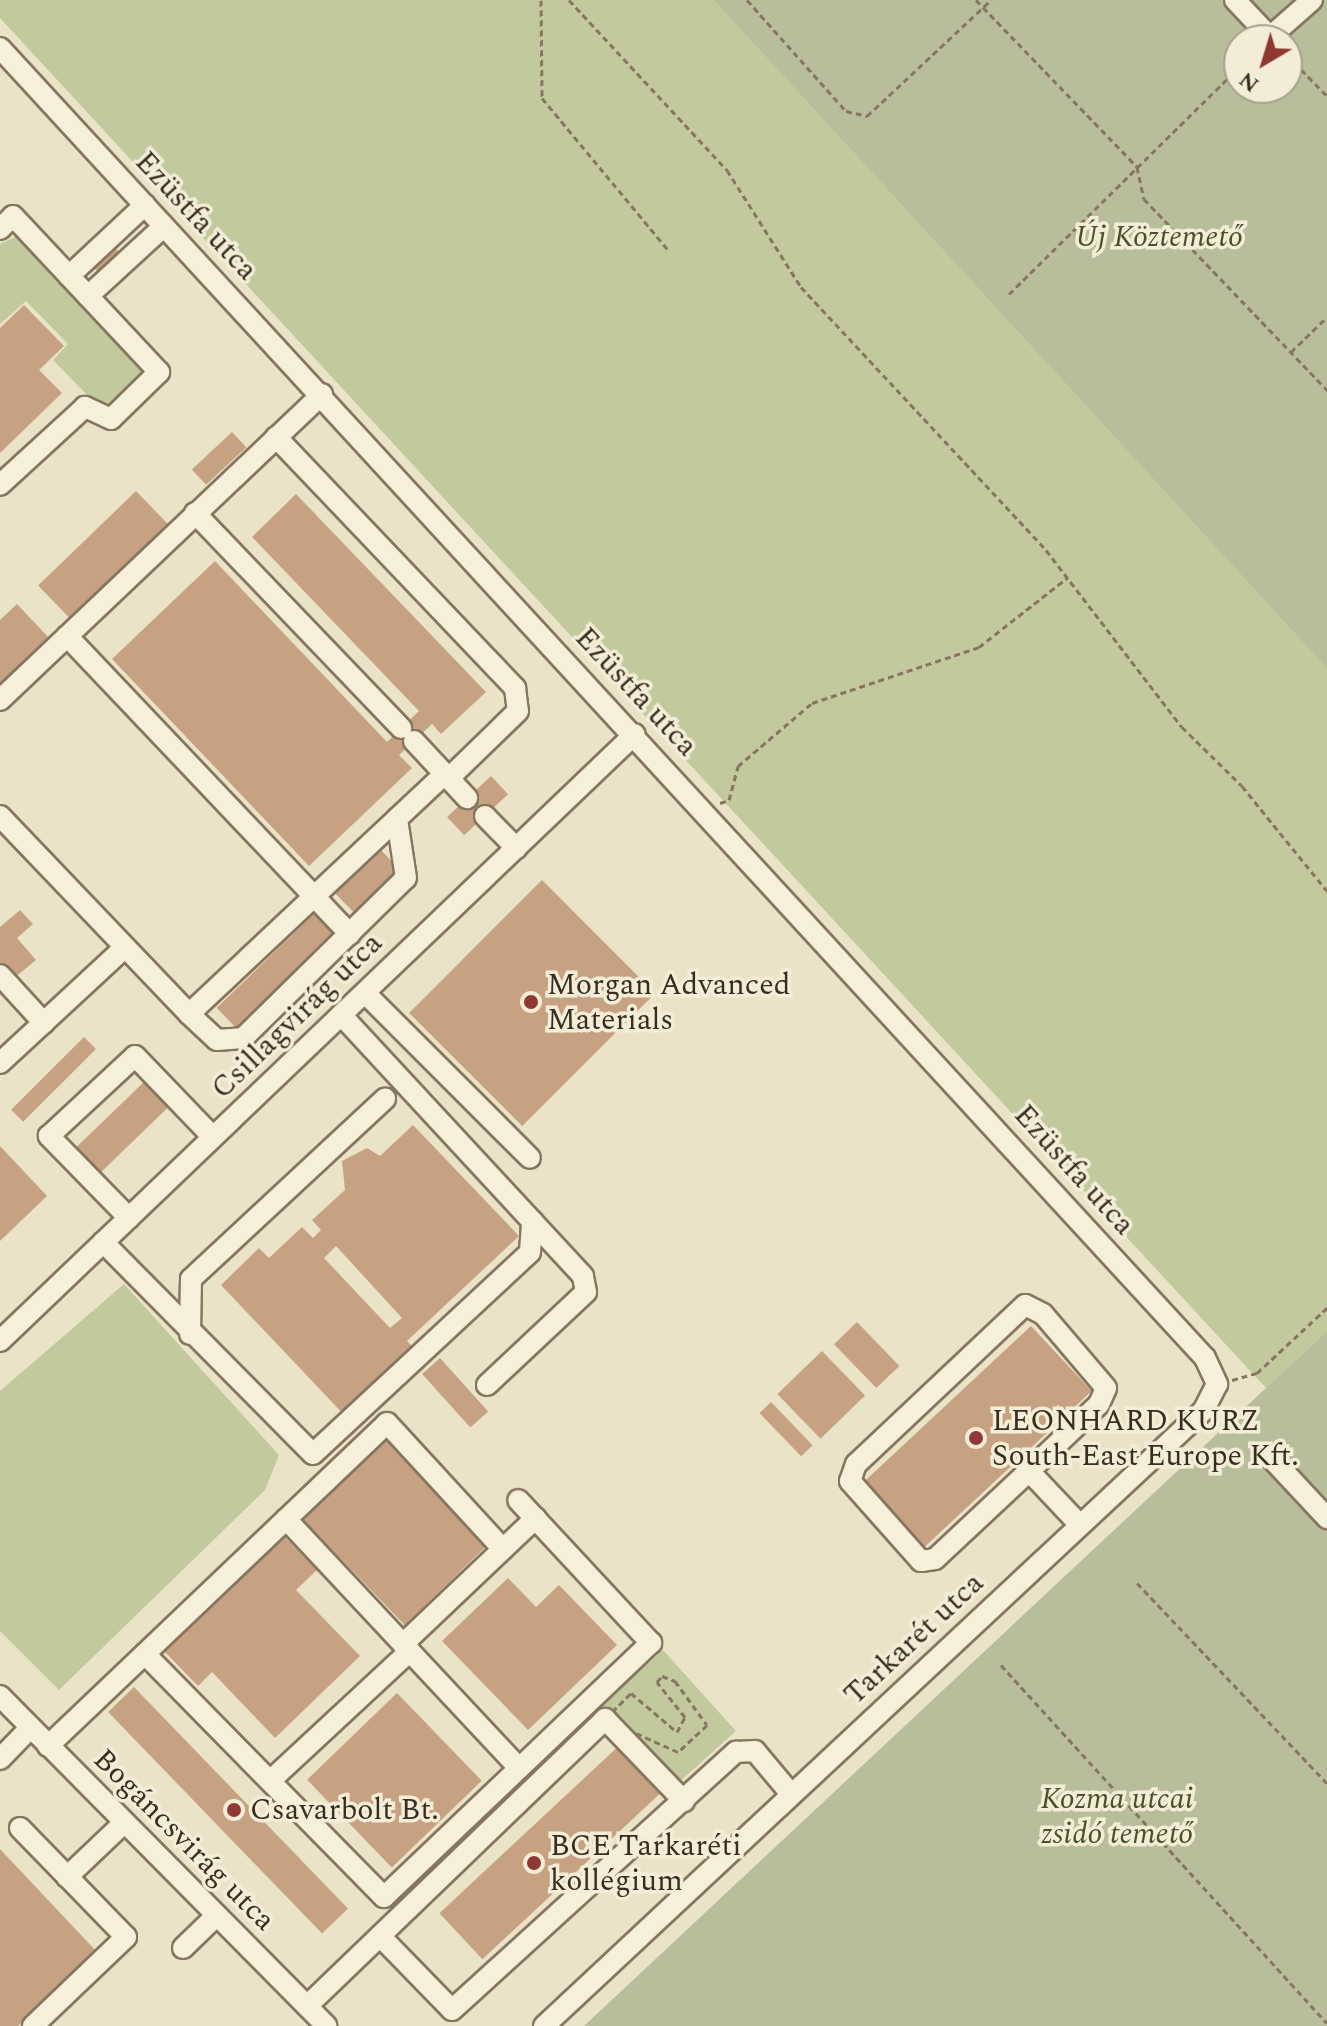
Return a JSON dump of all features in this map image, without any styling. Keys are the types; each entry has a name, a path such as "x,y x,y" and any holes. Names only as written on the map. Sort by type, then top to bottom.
{"street":[{"path":"1235,0 1270,37 1312,0"},
{"name":"Ezüstfa utca","path":"2,56 322,394 635,734 1205,1358 1217,1384"},
{"path":"69,276 145,205"},
{"path":"0,229 13,216 159,372 111,419 85,407 0,485"},
{"path":"88,296 164,226"},
{"path":"0,700 322,394"},
{"path":"189,1014 397,819 518,711 515,688 276,437"},
{"path":"195,513 467,798"},
{"path":"67,636 350,934"},
{"name":"Csillagvirág utca","path":"0,1341 635,734"},
{"path":"0,816 124,948 217,1040 243,1038 408,873 397,819"},
{"path":"485,816 516,848"},
{"path":"0,1063 124,948"},
{"path":"0,975 44,1023"},
{"path":"365,993 530,1158"},
{"path":"341,1015 583,1276 586,1292 487,1385"},
{"path":"129,1218 49,1136 135,1056 213,1137"},
{"path":"190,1334 191,1279 385,1099"},
{"path":"103,1242 301,1449 318,1453 530,1252 532,1221"},
{"path":"1025,1305 1043,1314 1106,1388 1099,1404 1029,1471 926,1562 850,1481 856,1464 1025,1305"},
{"name":"Tarkarét utca","path":"544,2026 1204,1410 1217,1384"},
{"path":"48,1746 387,1423 503,1549"},
{"path":"1272,1459 1327,1518"},
{"path":"1029,1471 1080,1525"},
{"path":"145,1654 384,1897 651,1643 518,1500"},
{"path":"270,1781 536,1518"},
{"path":"286,1519 519,1768"},
{"name":"Bogáncsvirág utca","path":"0,1696 326,2026"},
{"path":"307,2006 605,1719 684,1801"},
{"path":"0,1759 30,1728"},
{"path":"380,1936 452,2010 743,1749 755,1751 791,1794"},
{"path":"67,1877 124,1823"},
{"path":"20,1828 126,1937 33,2026"},
{"path":"183,1948 216,1916"}],"path":[{"path":"541,0 542,98 669,251"},
{"path":"569,0 727,170 801,287 1067,578 1182,727 1302,856 1327,891"},
{"path":"747,0 846,111 867,116 991,0"},
{"path":"976,0 1137,167 1144,199 1327,390"},
{"path":"1303,71 1327,96"},
{"path":"1009,294 1223,82"},
{"path":"1291,352 1327,317"},
{"path":"699,804 727,802 738,766 828,692 979,647 1067,578"},
{"path":"1217,1384 1257,1373 1327,1308"},
{"path":"1137,1583 1327,1783"},
{"path":"1001,1665 1327,2023"},
{"path":"662,1676 675,1681 707,1725 678,1752 605,1719 631,1693 677,1732 685,1717 657,1682 662,1676"}],"green space":[{"path":"0,0 720,0 1327,666 1327,1331 1266,1388 0,18"},
{"name":"Új Köztemető","path":"714,0 1327,0 1327,668"},
{"path":"24,233 142,368 138,384 112,408 94,402 53,360 68,344 26,301 0,324 0,244"},
{"path":"124,1284 279,1455 265,1490 59,1690 0,1631 0,1391"},
{"name":"Kozma utcai zsidó temető","path":"1327,1331 1327,2026 584,2026 1266,1388"},
{"path":"663,1650 736,1731 672,1789 599,1708"}],"building":[{"path":"113,246 120,253 100,274 92,267"},
{"path":"24,305 64,346 39,370 62,393 0,453 0,328"},
{"path":"232,432 246,447 206,485 192,470"},
{"path":"136,491 170,526 72,621 38,585"},
{"path":"296,494 486,692 441,734 432,724 399,755 412,768 309,866 112,659 215,561 387,742 419,711 252,537"},
{"path":"17,604 50,639 0,687 0,620"},
{"path":"491,776 508,794 464,835 447,817"},
{"path":"380,849 402,872 357,916 335,893"},
{"name":"Morgan Advanced Materials","path":"542,880 655,993 522,1126 409,1013"},
{"path":"20,910 33,924 17,938 36,960 13,979 0,963 0,927"},
{"path":"316,912 340,937 241,1033 217,1008"},
{"path":"84,1037 96,1049 23,1122 11,1110"},
{"path":"147,1079 171,1104 97,1176 72,1151"},
{"path":"413,1125 519,1236 407,1341 419,1354 349,1420 221,1285 259,1248 269,1258 302,1227 313,1238 321,1230 312,1220 345,1190 342,1161 367,1148 380,1156","holes":["336,1246 402,1318 390,1328 324,1258"]},
{"path":"0,1146 47,1196 0,1241"},
{"path":"857,1322 899,1366 876,1388 834,1344"},
{"name":"LEONHARD KURZ South-East Europe Kft.","path":"1031,1326 1092,1391 921,1550 861,1485"},
{"path":"822,1351 865,1396 820,1439 777,1394"},
{"path":"440,1358 488,1412 470,1428 422,1374"},
{"path":"771,1402 813,1445 801,1456 759,1413"},
{"path":"386,1440 487,1545 405,1625 303,1520"},
{"path":"283,1535 317,1570 296,1590 360,1656 275,1738 212,1672 198,1686 164,1651"},
{"path":"508,1578 536,1607 559,1585 617,1645 528,1730 442,1641"},
{"path":"134,1687 348,1909 322,1934 108,1712"},
{"path":"397,1693 482,1781 392,1868 307,1780"},
{"path":"623,1742 666,1788 482,1959 439,1913"},
{"path":"0,1849 97,1952 18,2026 0,2026"}],"place":[{"name":"Morgan Advanced Materials","path":"531,1002"},
{"name":"LEONHARD KURZ South-East Europe Kft.","path":"976,1438"},
{"name":"Csavarbolt Bt.","path":"234,1810"},
{"name":"BCE Tarkaréti kollégium","path":"534,1863"}]}
